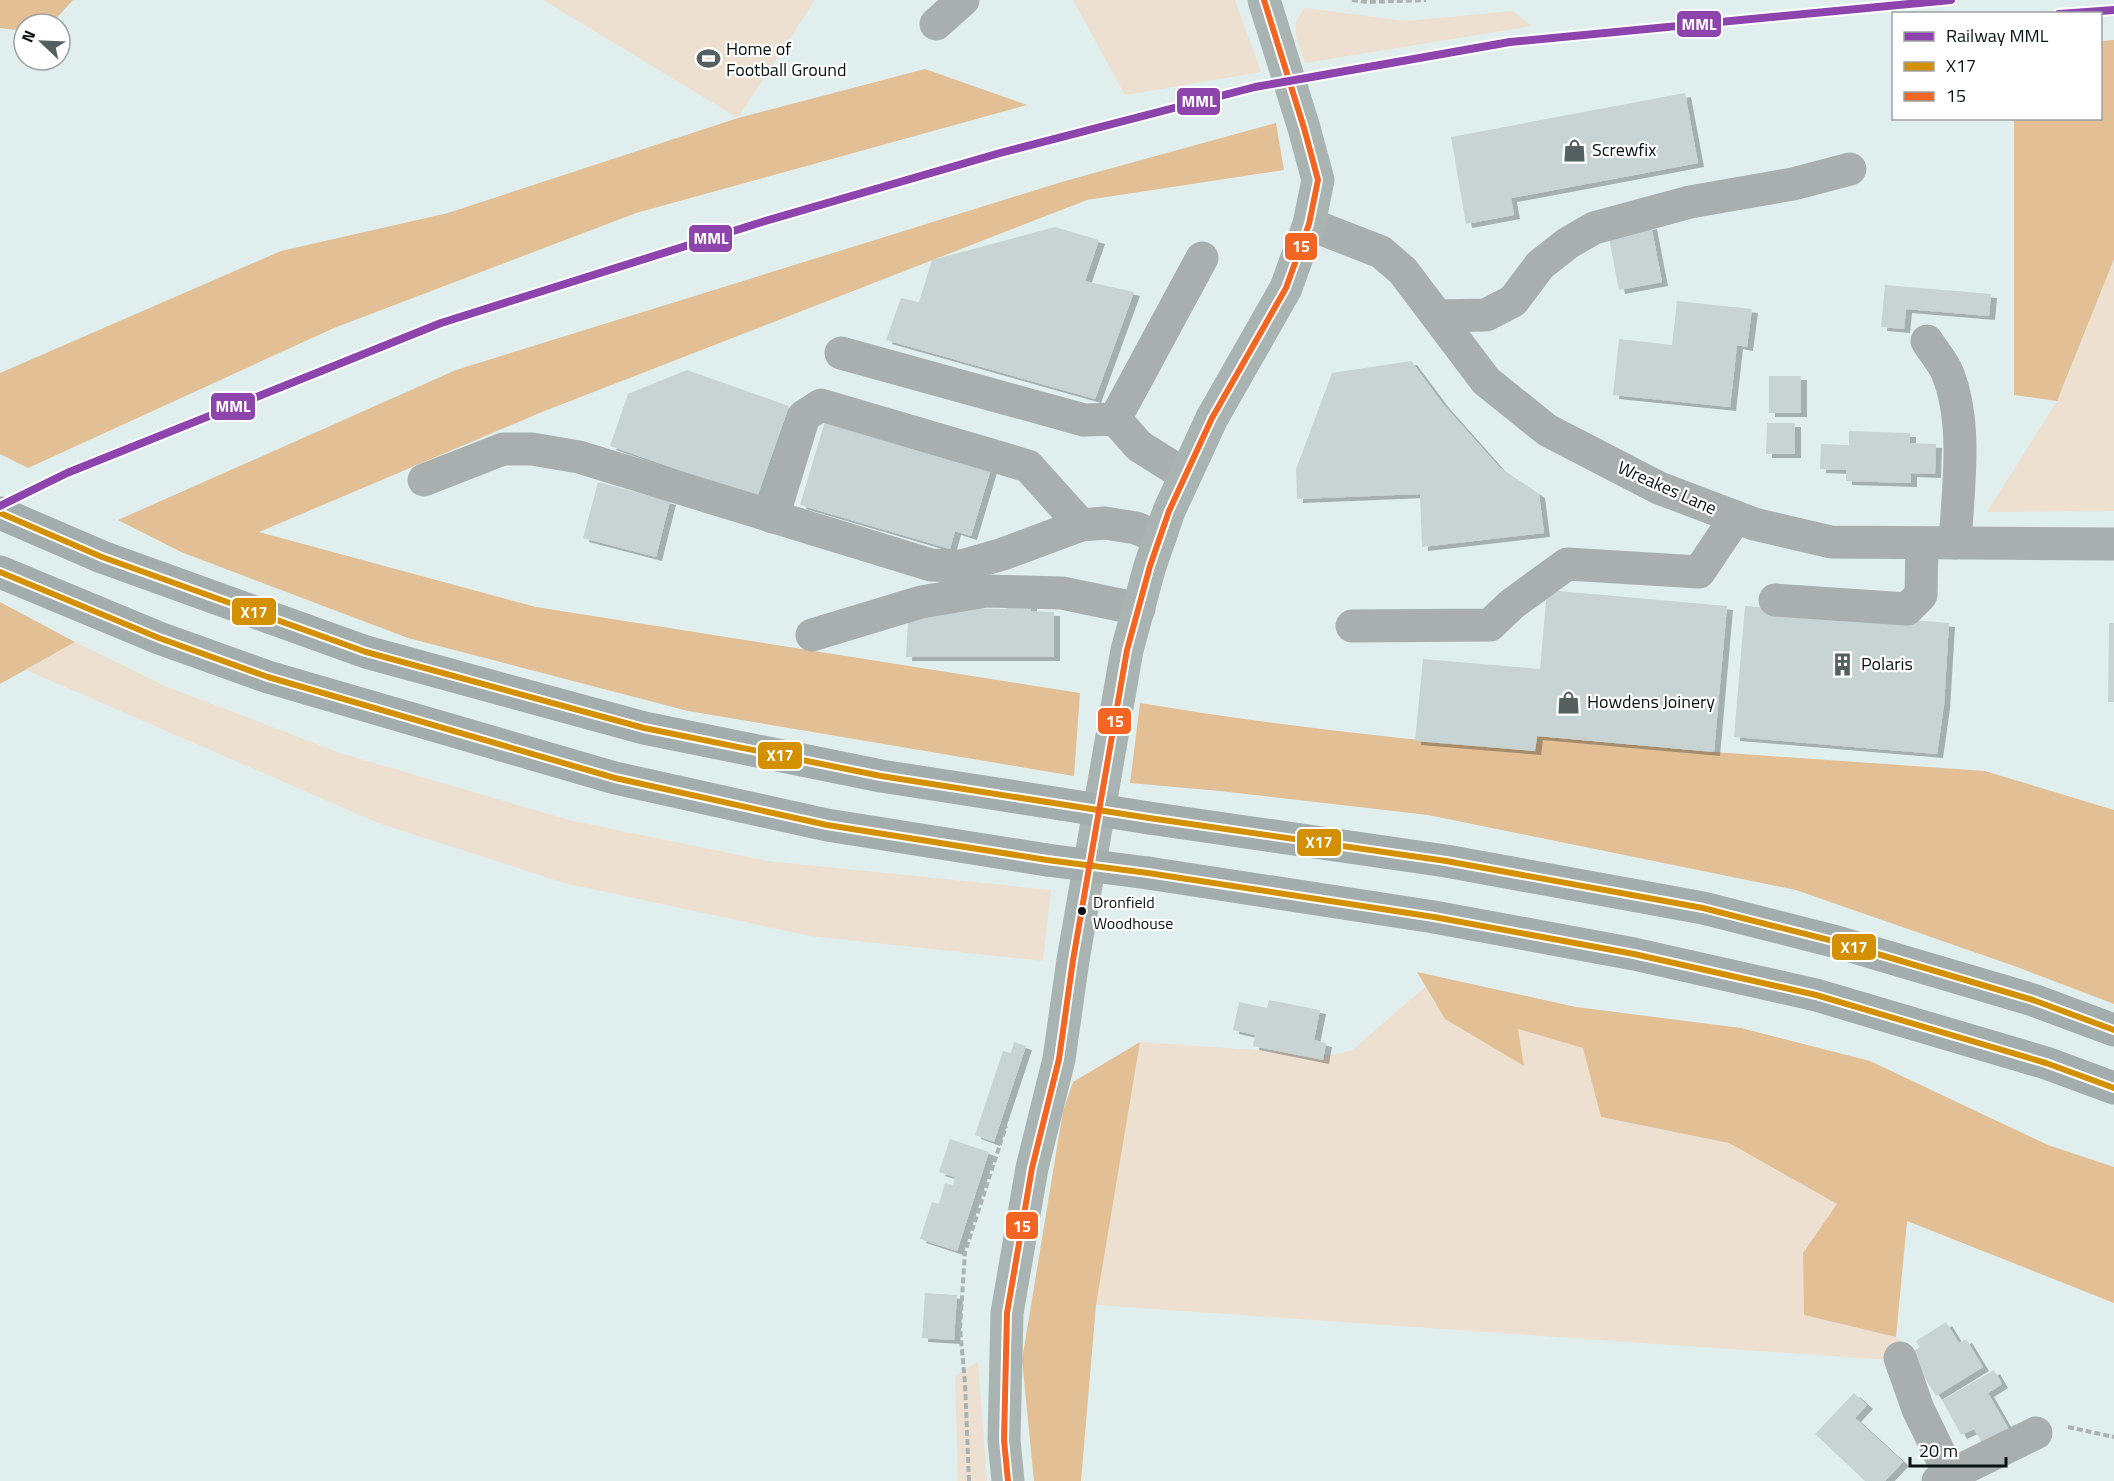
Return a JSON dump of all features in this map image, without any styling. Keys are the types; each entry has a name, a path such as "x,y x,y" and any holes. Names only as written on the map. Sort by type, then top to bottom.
{"highway":[{"path":"0,513 102,557 366,652 644,728 881,776 1446,861 1703,908 1837,942 2022,997 2114,1030"},
{"path":"0,572 159,638 268,677 615,778 827,825 1434,917 1668,962 1816,994 2046,1063 2114,1088"}],"main road":[{"path":"1008,1481 1005,1440 1007,1313 1032,1168 1059,1059 1072,960 1127,650 1169,511 1212,418 1286,288 1309,224 1318,180 1265,4"}],"street":[{"path":"936,24 963,0"},
{"path":"1437,316 1486,315 1513,301 1540,265 1568,243 1594,228 1690,202 1793,184 1850,169"},
{"name":"Wreakes Lane","path":"1309,224 1381,252 1403,271 1486,381 1546,430 1659,488 1754,524 1831,542 2114,544"},
{"path":"1115,419 1202,258"},
{"path":"1926,341 1947,371 1956,404 1960,452 1955,543"},
{"path":"841,352 1084,420 1115,419"},
{"path":"773,517 804,416 821,405 1028,466 1081,525"},
{"path":"1115,419 1139,446 1185,475"},
{"path":"424,480 503,449 532,449 579,457 932,565 961,566 1003,554 1081,525 1105,523 1136,528 1160,538"},
{"path":"1352,626 1490,625 1512,604 1567,564 1699,572 1736,517"},
{"path":"1775,600 1907,609 1921,595 1922,543"},
{"path":"812,635 921,602 986,591 1062,593 1139,609"},
{"path":"1900,1358 1944,1478 2036,1433"}],"path":[{"path":"1352,0 1367,2 1426,0"},
{"path":"2036,1433 2052,1423 2114,1437"}],"shaded area":[{"path":"0,0 73,0 62,12 12,12 12,30 0,28"},
{"name":"Home of Football Ground","path":"543,0 815,0 738,118"},
{"path":"1073,0 1235,0 1261,72 1125,95"},
{"path":"1305,8 1405,21 1513,11 1532,26 1305,63 1297,41 1296,28"},
{"path":"2114,40 2114,259 2057,401 2014,395 2014,120 2102,120 2102,41"},
{"path":"925,69 1027,105 636,213 334,328 28,468 0,454 0,373 281,251 448,213 738,118"},
{"path":"1276,123 1284,170 1087,200 542,412 259,532 536,607 1080,693 1074,776 688,711 408,638 181,552 118,520 456,370 1065,181"},
{"path":"2114,259 2114,511 1987,512 2057,401"},
{"path":"0,602 75,642 0,684"},
{"path":"75,642 165,686 340,753 569,820 768,861 1051,890 1043,961 810,936 564,883 378,823 26,670"},
{"path":"1140,703 1337,731 1535,751 1537,736 1714,752 1985,771 2114,810 2114,1004 2017,967 1796,890 1428,815 1130,783"},
{"path":"1417,972 1576,1007 1741,1028 1870,1061 2048,1145 2114,1167 2114,1303 1907,1221 1896,1337 1804,1315 1803,1253 1837,1204 1729,1143 1601,1117 1583,1048 1518,1029 1524,1066 1445,1019"},
{"path":"1425,987 1445,1019 1524,1066 1518,1029 1584,1048 1601,1117 1729,1143 1838,1205 1803,1253 1804,1315 1896,1337 1900,1340 1888,1360 1096,1305 1140,1042 1330,1055 1351,1051"},
{"path":"1140,1042 1096,1305 1081,1481 1034,1481 1022,1360 1063,1111 1073,1082"},
{"path":"978,1362 987,1481 958,1481 955,1376"}],"building":[{"name":"Screwfix","path":"1685,93 1698,163 1511,198 1514,215 1466,224 1451,137"},
{"path":"1651,225 1662,282 1619,290 1608,233"},
{"path":"1055,227 1099,240 1085,281 1134,292 1095,399 886,340 901,298 919,302 932,260"},
{"path":"1885,285 1991,294 1989,316 1906,309 1904,329 1881,327"},
{"path":"1677,301 1752,309 1747,347 1737,345 1730,407 1613,395 1619,339 1672,345"},
{"path":"1411,361 1443,404 1500,468 1539,494 1544,533 1422,547 1420,494 1297,499 1296,469 1332,373"},
{"path":"687,370 789,406 757,497 610,446 628,394"},
{"path":"1769,376 1801,376 1801,413 1769,413"},
{"path":"828,411 994,459 971,536 955,531 950,549 800,505"},
{"path":"1767,423 1795,423 1795,454 1766,454"},
{"path":"1849,431 1910,433 1910,443 1936,444 1935,474 1911,473 1911,483 1846,481 1846,470 1820,469 1821,444 1849,445"},
{"path":"598,482 670,501 656,557 583,538"},
{"name":"Howdens Joinery","path":"1547,590 1727,606 1714,752 1537,736 1535,751 1415,741 1423,659 1540,669"},
{"path":"1009,602 1031,603 1031,611 1054,612 1054,657 906,657 908,620 943,608 1007,609"},
{"name":"Polaris","path":"1745,606 1949,623 1944,705 1937,754 1734,737"},
{"path":"2109,623 2114,623 2114,702 2108,702"},
{"path":"1269,1000 1320,1010 1314,1040 1326,1043 1323,1060 1253,1046 1255,1035 1233,1030 1239,1002 1267,1008"},
{"path":"1014,1042 1026,1046 994,1142 975,1135 1003,1051 1011,1053"},
{"path":"950,1139 989,1152 957,1251 920,1239 932,1202 939,1204 945,1183 953,1185 955,1177 939,1172"},
{"path":"925,1293 957,1295 954,1340 922,1338"},
{"path":"1946,1322 1959,1343 1966,1339 1983,1367 1936,1396 1910,1354 1920,1347 1916,1341"},
{"path":"1994,1370 2002,1384 1988,1393 2012,1435 1986,1450 1974,1429 1961,1435 1942,1400"},
{"path":"1854,1393 1867,1405 1855,1418 1903,1462 1885,1481 1865,1481 1815,1434"}],"rail line":[{"name":"MML","path":"0,506 67,473 441,323 762,222 1000,153 1255,87 1510,42 1951,0"},
{"name":"MML","path":"2086,12 2114,10"}],"transit line":[{"name":"15","path":"1008,1481 1004,1440 1007,1313 1032,1168 1059,1059 1073,960 1127,650 1150,566 1169,511 1212,418 1286,288 1309,224 1318,180 1264,0"},
{"name":"X17","path":"0,513 102,557 366,652 644,728 881,776 1446,861 1703,908 1837,942 2033,1000 2114,1030"},
{"name":"X17","path":"0,572 159,638 268,677 615,778 827,825 1434,917 1634,954 1816,995 2046,1063 2114,1088"}],"place":[{"name":"Home of Football Ground","path":"708,59"},
{"name":"Screwfix","path":"1574,150"},
{"name":"Polaris","path":"1843,664"},
{"name":"Howdens Joinery","path":"1569,702"},
{"name":"Dronfield Woodhouse","path":"1082,911"}]}
